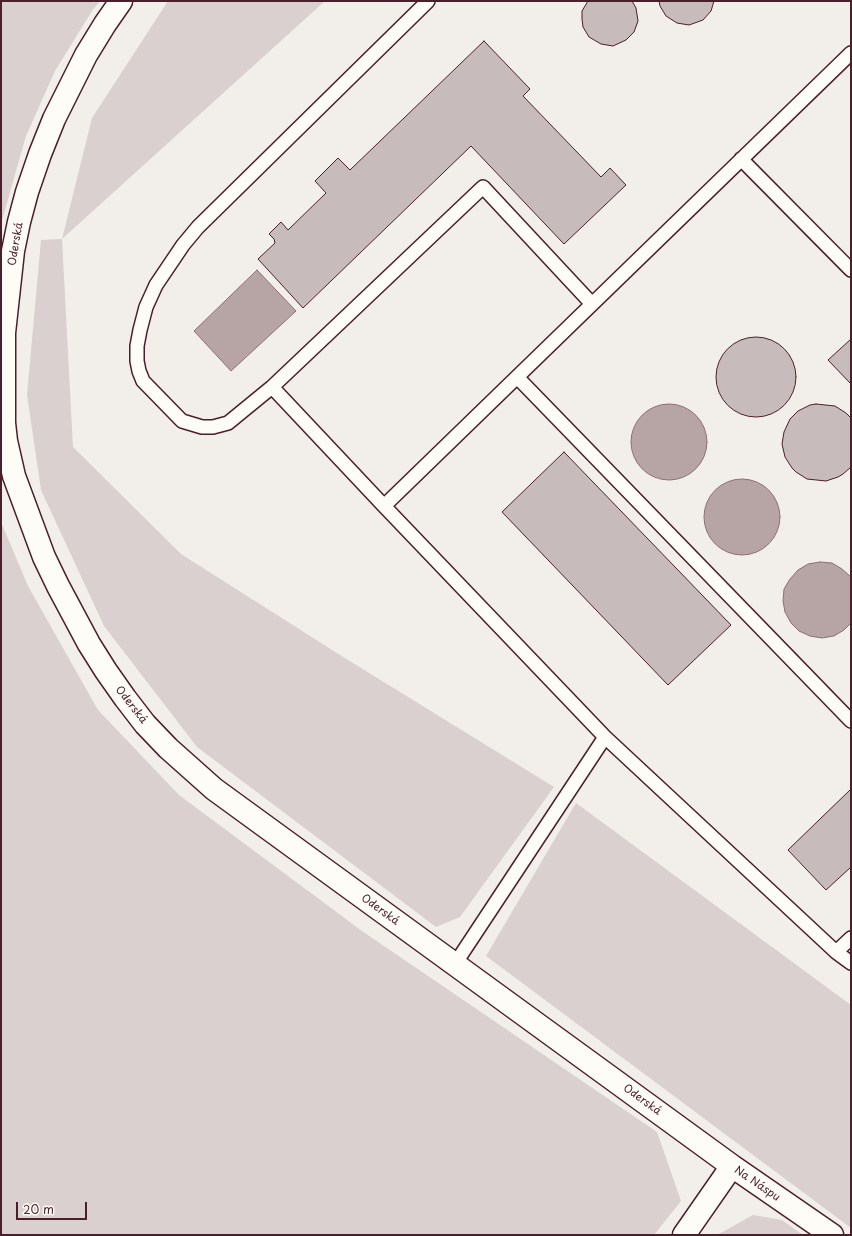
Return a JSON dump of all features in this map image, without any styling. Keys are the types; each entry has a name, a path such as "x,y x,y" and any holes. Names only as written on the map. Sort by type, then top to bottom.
{"street":[{"name":"Oderská","path":"121,1 104,24 86,55 54,119 40,154 19,222 6,320 2,424 14,476 38,543 49,569 73,615 106,671 125,698 168,748 192,771 214,789 732,1166"},
{"name":"Na Náspu","path":"684,1235 732,1166 832,1235"}],"lane":[{"path":"428,1 198,228 183,245 156,285 146,307 137,346 137,360 143,381 182,421 202,428 228,423 272,387 483,187 592,304"},
{"path":"384,506 851,53"},
{"path":"741,159 851,270"},
{"path":"517,377 851,721"},
{"path":"272,387 605,737 836,952 851,963"},
{"path":"455,964 605,737"},
{"path":"836,952 851,938"}],"shaded area":[{"path":"1,1 100,1 92,11 55,71 26,136 1,224"},
{"path":"168,1 325,1 62,239 92,118"},
{"path":"62,239 73,447 181,554 340,655 554,787 460,917 436,927 197,747 104,626 41,490 27,395 41,240"},
{"path":"257,270 296,311 231,371 194,331"},
{"path":"669,404 683,407 696,415 704,428 707,442 704,456 696,469 683,477 669,480 655,477 642,469 634,456 631,442 634,428 642,415 655,407"},
{"path":"742,479 756,482 769,490 777,503 780,517 777,531 769,544 756,552 742,555 728,552 715,544 707,531 704,517 707,503 715,490 728,482"},
{"path":"1,522 28,586 98,710 179,795 362,931 657,1132 681,1201 654,1235 1,1235"},
{"path":"820,562 832,563 851,577 851,623 844,630 834,636 822,638 810,636 799,631 791,623 785,612 783,601 784,589 798,570 808,564"},
{"path":"576,803 851,1005 851,1228 486,956"},
{"path":"753,1215 782,1220 803,1235 717,1235"}],"building":[{"path":"588,1 632,1 636,8 638,21 634,32 626,40 613,46 601,44 589,37 583,27 582,19 582,11"},
{"path":"659,1 714,1 711,11 703,20 689,25 677,23 666,16 660,6"},
{"path":"484,41 530,89 523,96 601,177 610,168 626,185 564,244 471,146 303,308 258,259 275,243 274,239 269,234 281,222 288,230 326,193 315,181 338,158 350,170"},
{"path":"748,337 764,337 785,348 796,369 796,385 785,406 764,417 748,417 734,411 727,406 722,399 716,385 716,369 722,355 727,348 734,343"},
{"path":"851,339 851,384 828,360"},
{"path":"816,404 835,406 851,418 851,467 838,477 826,481 807,479 796,472 785,457 782,444 784,432 790,419 798,411 810,405"},
{"path":"564,452 731,625 668,685 502,512"},
{"path":"851,789 851,867 826,890 788,850"}]}
